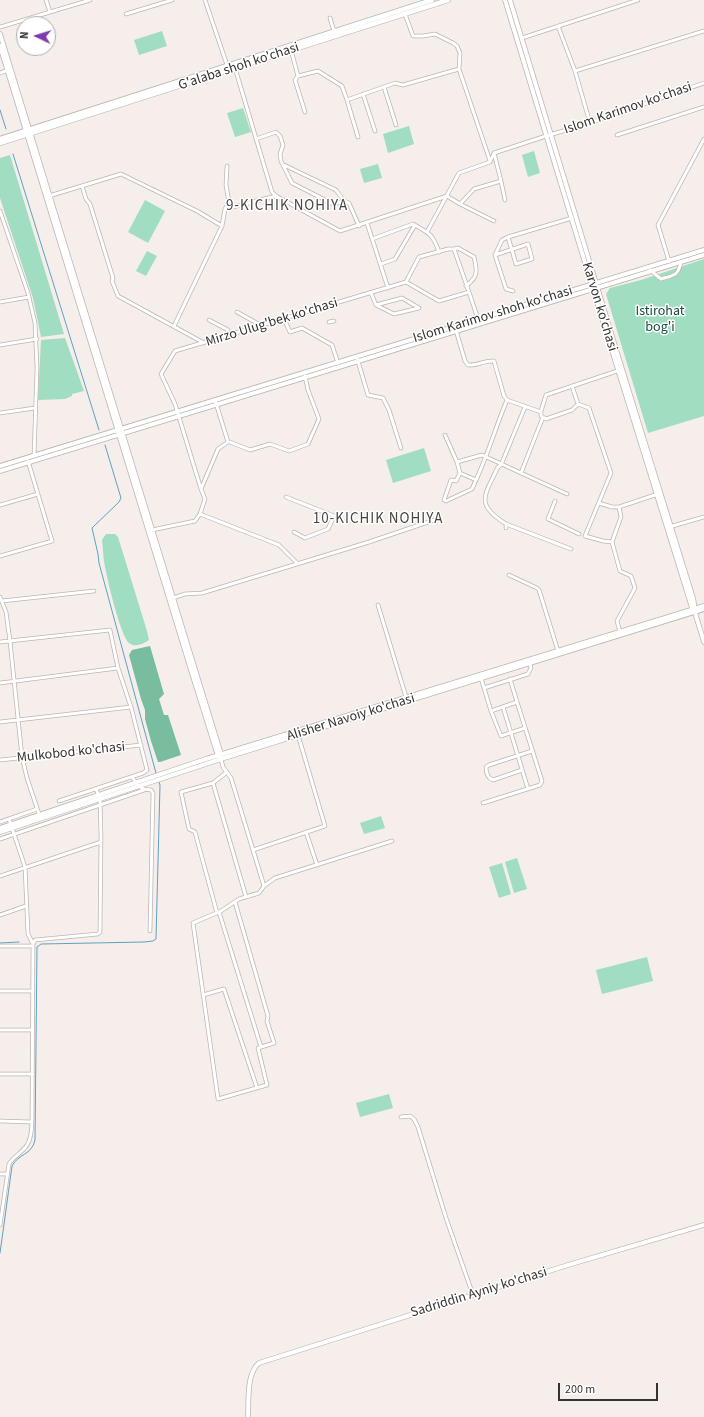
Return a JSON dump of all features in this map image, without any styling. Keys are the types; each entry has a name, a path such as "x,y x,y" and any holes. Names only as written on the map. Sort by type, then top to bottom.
{"main road":[{"name":"G'alaba shoh ko'chasi","path":"28,132 42,125 432,0"},
{"name":"G'alaba shoh ko'chasi","path":"28,132 448,0"},
{"name":"Karvon ko'chasi","path":"505,0 549,135 593,289 670,527 704,642"},
{"path":"510,0 549,135 597,282 620,370"},
{"path":"0,34 9,70 47,196 220,756"},
{"path":"0,46 9,70"},
{"path":"0,139 28,132"},
{"path":"0,143 28,132"},
{"name":"Islom Karimov shoh ko'chasi","path":"455,329 478,320 597,282 704,250"},
{"name":"Islom Karimov shoh ko'chasi","path":"0,471 28,460 119,432 455,329 598,288 704,255"},
{"name":"Islom Karimov shoh ko'chasi","path":"305,375 338,363 357,359"},
{"name":"Islom Karimov shoh ko'chasi","path":"0,466 28,460 34,456 119,432"},
{"name":"Alisher Navoiy ko'chasi","path":"163,776 208,758 298,735 406,697 481,678 695,612 704,606"},
{"name":"Alisher Navoiy ko'chasi","path":"0,828 40,817 234,751 453,685 620,632 704,610"},
{"path":"216,745 226,751 234,751"},
{"path":"208,758 216,745"},
{"name":"Alisher Navoiy ko'chasi","path":"0,832 11,826"},
{"name":"Sadriddin Ayniy ko'chasi","path":"248,1417 250,1379 259,1363 568,1265 704,1225"}],"street":[{"path":"46,0 50,12"},
{"path":"0,27 90,0"},
{"path":"126,14 172,0"},
{"path":"206,0 227,65"},
{"path":"416,0 416,6"},
{"path":"522,38 636,0"},
{"path":"405,14 413,36 435,34 457,46 460,53 459,69 490,162"},
{"path":"330,18 334,31"},
{"path":"558,26 576,71 590,123"},
{"path":"576,71 704,31"},
{"path":"291,50 298,76 295,80 305,112"},
{"path":"235,68 272,192 276,196 340,231 447,196"},
{"path":"347,100 395,83 403,85 459,69"},
{"path":"0,73 9,70"},
{"path":"298,76 318,71 342,86 358,137"},
{"name":"Islom Karimov ko‘chasi","path":"549,135 590,123 704,83"},
{"path":"384,87 396,125"},
{"path":"363,94 375,131"},
{"name":"Islom Karimov ko‘chasi","path":"617,135 704,107"},
{"path":"256,139 276,132 280,136 283,145 280,154 292,183 331,204 344,201"},
{"path":"427,232 459,173 490,162 494,153 549,135"},
{"path":"669,261 658,225 704,139"},
{"path":"494,153 505,200"},
{"path":"284,165 336,190 344,201 349,203 359,226"},
{"path":"174,326 222,226 225,209 229,202 226,185 227,166"},
{"path":"47,196 121,174 197,211 222,226"},
{"path":"460,204 474,189 501,181"},
{"path":"82,186 86,199 90,204 113,278 112,282 118,296 204,343"},
{"path":"225,209 276,196"},
{"path":"447,196 494,221"},
{"path":"0,211 29,297 35,322 37,339 34,456"},
{"path":"514,291 506,289 495,255 502,240 508,236 572,218"},
{"path":"367,223 388,288"},
{"path":"372,239 413,224 427,232 435,240 439,252"},
{"path":"381,264 395,259 415,225"},
{"path":"495,255 512,249 528,244 532,259 516,264 512,249 508,236"},
{"path":"466,286 474,280 477,271 474,257 458,248 419,257 406,282 438,301 469,292"},
{"path":"454,249 478,320"},
{"path":"648,267 661,279 677,274 681,262"},
{"name":"Mirzo Ulug'bek ko'chasi","path":"178,414 161,374 175,351 406,282"},
{"path":"371,293 376,305 394,314 419,308 402,298 376,305"},
{"path":"0,302 29,297"},
{"path":"237,312 262,326"},
{"path":"284,319 290,332 302,328 332,345 338,363"},
{"path":"209,320 228,330 226,336"},
{"path":"329,322 334,321"},
{"path":"455,329 465,361 468,365 475,365 490,360 495,363 504,396 507,400 541,412"},
{"path":"0,346 37,339"},
{"path":"357,359 368,395 383,398 389,410 401,448"},
{"path":"521,474 543,417 541,416 541,412 546,395 620,370"},
{"path":"201,489 218,449 228,442 250,450 270,444 289,451 296,450 308,444 319,419 305,375"},
{"path":"572,386 578,404"},
{"path":"445,435 457,462 460,473 456,481 451,480 444,500 446,501 472,489 486,458 495,429 507,400"},
{"path":"216,403 228,442"},
{"path":"543,417 546,419 572,410 578,404"},
{"path":"578,404 589,408 611,473 585,536 612,542"},
{"path":"525,407 501,465 498,467 485,495 487,508 493,516 506,524 571,549"},
{"path":"0,413 35,408"},
{"path":"150,531 196,520 200,514 204,499 178,414"},
{"path":"457,462 482,455 567,494"},
{"path":"0,556 52,541 28,460"},
{"path":"460,473 476,480"},
{"path":"599,503 612,507 619,506 659,493"},
{"path":"0,505 38,494"},
{"path":"286,497 334,516 328,529 305,538 294,532"},
{"path":"555,501 548,519 578,534"},
{"path":"619,506 622,517 612,542 620,571 631,576 634,588 617,621 620,632"},
{"path":"200,514 279,545 297,563"},
{"path":"670,527 704,517"},
{"path":"171,598 185,594 202,593 369,542 434,520"},
{"path":"509,575 537,588 558,651"},
{"path":"2,601 94,591"},
{"path":"0,598 6,612 15,681 22,757 36,809 40,817"},
{"path":"378,605 406,697"},
{"path":"0,642 110,630 118,668 131,707 147,770 132,777 59,801"},
{"path":"484,688 528,674 531,668 530,663"},
{"path":"0,682 118,668"},
{"path":"481,678 500,735 503,736 525,728"},
{"path":"483,803 540,785 542,781 510,680"},
{"path":"491,711 517,702"},
{"path":"0,722 131,707"},
{"path":"503,707 528,789"},
{"path":"253,850 325,826 298,735"},
{"name":"Mulkobod ko'chasi","path":"0,760 141,746"},
{"path":"522,770 493,780 489,778 486,767 532,751"},
{"path":"220,756 223,767 232,778 264,886"},
{"path":"227,772 213,783 181,792 189,829 195,832 218,912 261,1047"},
{"path":"132,777 144,790"},
{"path":"213,783 246,897"},
{"path":"33,945 35,940 99,934 101,842 100,797 96,789"},
{"path":"0,839 144,790 151,790 153,793 150,931"},
{"path":"0,822 36,809"},
{"path":"0,1225 8,1164 28,1145 32,1122 33,945 28,934 25,867 9,819"},
{"path":"306,832 317,865"},
{"path":"235,902 268,1016 267,1021 274,1043 258,1048 267,1085 218,1099 193,923 218,912 235,902 259,893 264,886 275,878 392,841"},
{"path":"0,876 101,842"},
{"path":"0,915 26,906"},
{"path":"0,946 33,945"},
{"path":"203,995 224,989 257,1088"},
{"path":"0,991 33,991"},
{"path":"0,1030 32,1030"},
{"path":"0,1074 33,1074"},
{"path":"401,1117 410,1116 414,1119 418,1127 446,1218 473,1295"},
{"path":"0,1122 32,1122"},
{"path":"0,1174 7,1174"}],"green space":[{"path":"162,31 167,46 139,55 134,40"},
{"path":"243,108 251,132 235,137 227,113"},
{"path":"409,126 414,144 388,153 383,134"},
{"path":"534,151 540,173 528,177 522,155"},
{"path":"10,155 64,334 41,337 33,298 0,198 0,158"},
{"path":"378,164 382,178 364,183 360,169"},
{"path":"145,200 165,211 148,243 128,232"},
{"path":"147,251 157,256 146,276 136,271"},
{"name":"Istirohat bog'i","path":"704,259 704,416 648,433 606,294 610,288 641,280"},
{"path":"65,338 84,391 72,394 72,396 65,399 38,400 41,340"},
{"path":"424,448 431,471 393,483 386,460"},
{"path":"106,534 115,534 118,537 147,631 149,640 139,645 129,643 125,638 110,591 104,561 102,540"},
{"path":"150,646 164,694 159,699 164,715 168,715 181,755 160,762 158,762 151,741 145,719 145,710 129,655 132,650"},
{"path":"381,816 385,828 364,834 360,823"},
{"path":"517,858 527,889 514,893 505,862"},
{"path":"502,863 511,894 499,898 489,867"},
{"path":"647,957 653,981 602,994 596,970"},
{"path":"389,1094 393,1108 360,1117 356,1103"}],"waterway":[{"path":"0,110 6,129"},
{"path":"13,154 99,430"},
{"path":"105,445 121,498 119,502 92,528 99,563 156,773"},
{"path":"0,1253 12,1166 18,1159 31,1149 35,1140 37,947 41,944 144,942 153,941 156,939 159,782"},
{"path":"0,943 19,942"}],"district":[{"name":"9-KICHIK NOHIYA","path":"287,207"},
{"name":"10-KICHIK NOHIYA","path":"378,520"}]}
